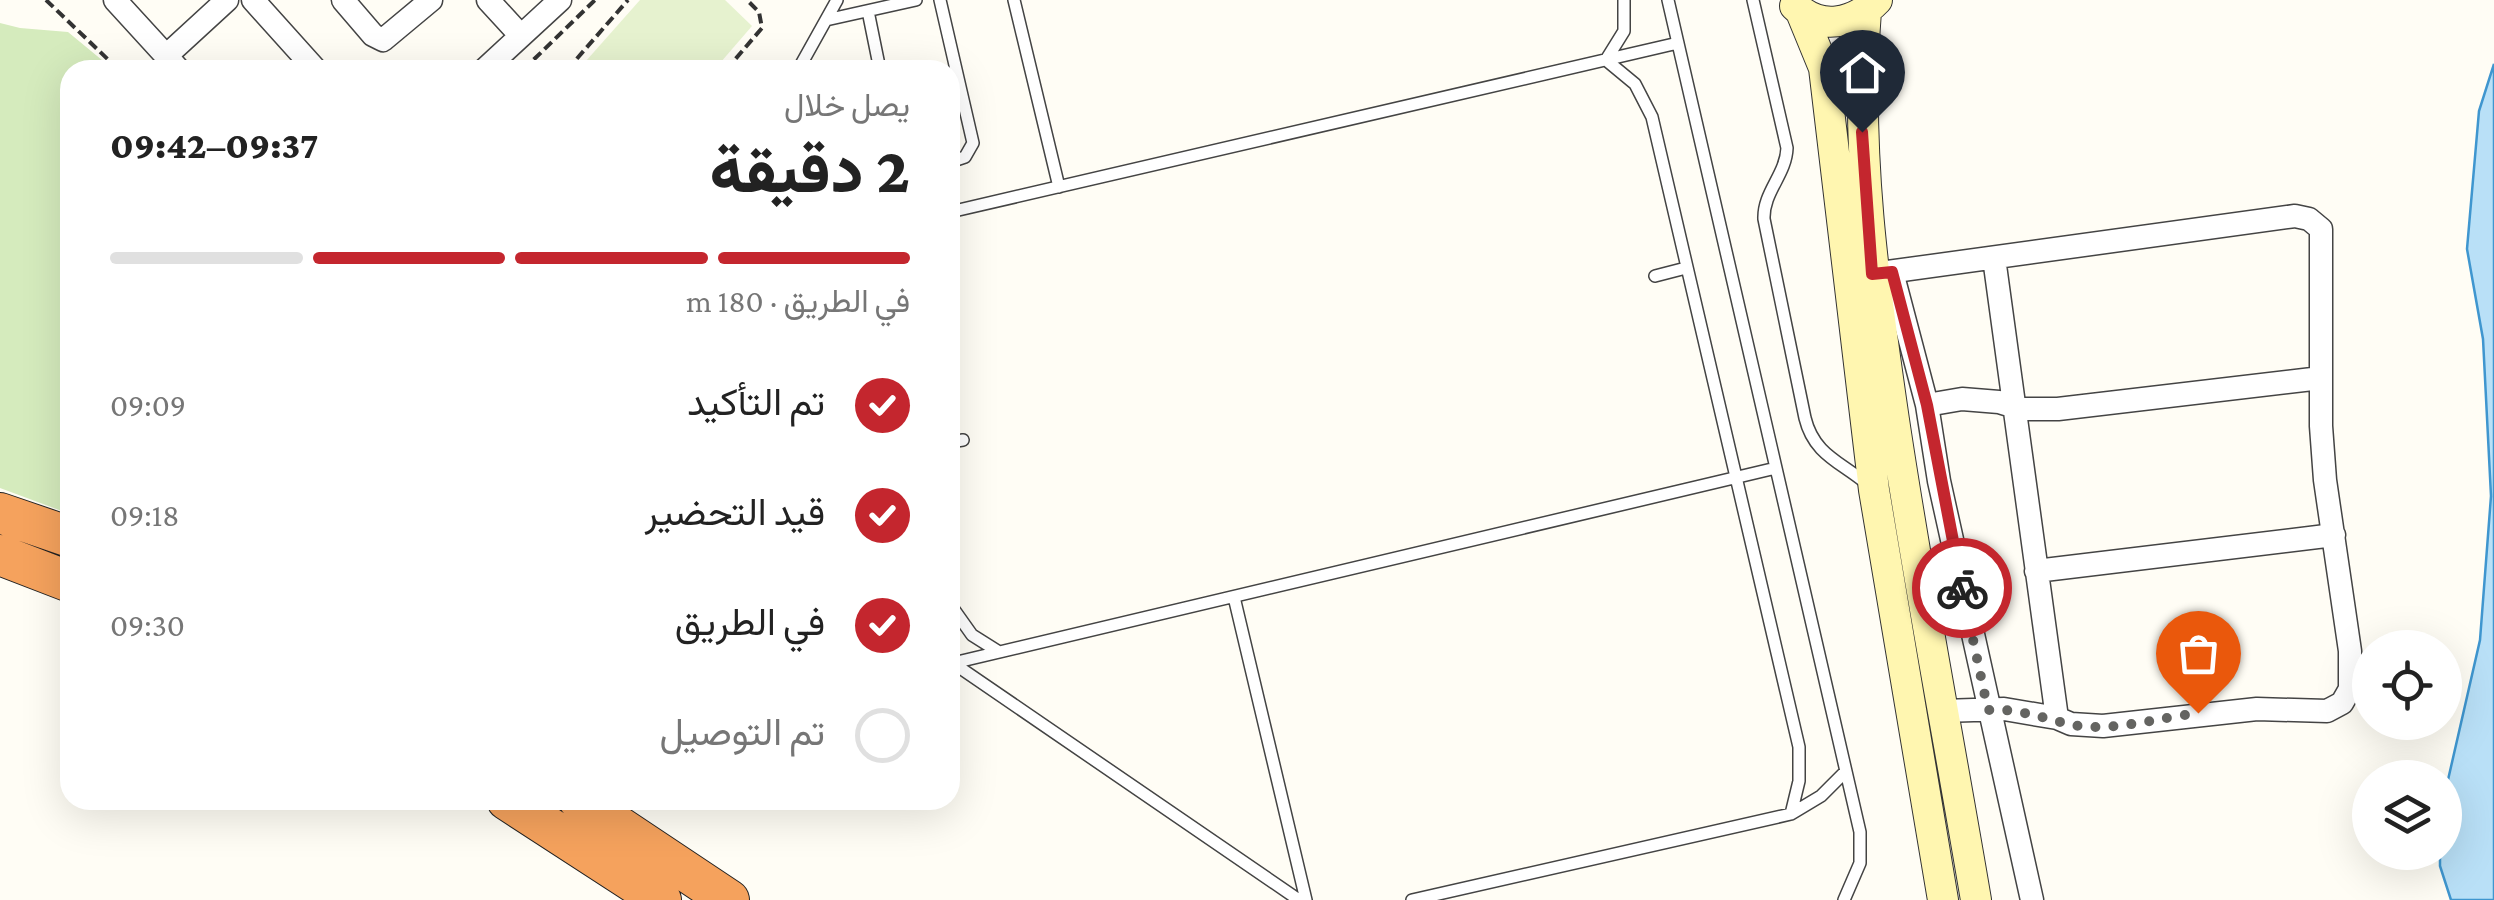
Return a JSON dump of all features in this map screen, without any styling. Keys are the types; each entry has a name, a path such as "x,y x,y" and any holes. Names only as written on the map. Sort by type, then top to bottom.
{"highway":[{"path":"0,512 60,533"},
{"path":"0,555 60,578"},
{"path":"523,810 660,900"},
{"path":"594,810 729,900"}],"main road":[{"path":"1795,6 1824,68 1874,490 1943,900"},
{"path":"1795,6 1813,18 1840,22 1872,6"},
{"path":"1872,6 1861,106 1916,562 1976,900"}],"street":[{"path":"115,0 169,60"},
{"path":"252,0 307,60"},
{"path":"343,0 373,36 383,40 431,0"},
{"path":"488,0 521,36"},
{"path":"495,60 560,0"},
{"path":"174,60 222,1"},
{"path":"1943,711 1988,710 2004,709 2071,724 2103,726 2257,709 2327,711 2342,703 2350,689 2350,651 2325,480 2320,378 2321,229 2309,219 2295,216 1882,273 1927,405 1988,710 2032,900"},
{"path":"1994,258 2057,718"},
{"path":"1927,405 1962,399 2058,409 2320,378"},
{"path":"2036,571 2334,535"}],"lane":[{"path":"804,60 837,0"},
{"path":"826,20 916,0"},
{"path":"940,0 953,60"},
{"path":"1014,0 1059,187"},
{"path":"1606,60 1624,30 1624,0"},
{"path":"1668,0 1862,848 1856,878 1844,900"},
{"path":"1754,0 1786,148 1784,169 1765,202 1764,219 1807,428 1823,454 1874,490"},
{"path":"868,11 878,60"},
{"path":"960,210 1678,43"},
{"path":"1606,60 1635,84 1652,117 1798,747 1798,781 1791,814"},
{"path":"960,89 972,143 965,158 960,159"},
{"path":"1655,276 1686,268"},
{"path":"960,660 1776,468"},
{"path":"1234,597 1303,900"},
{"path":"960,618 972,635 1000,652"},
{"path":"960,668 1303,900"},
{"path":"1412,900 1791,814 1821,796 1846,771"}],"path":[{"path":"46,0 109,60"},
{"path":"576,60 628,0"},
{"path":"735,60 762,28 762,17 746,0"},
{"path":"533,60 592,1"}],"green space":[{"path":"640,0 725,0 752,26 723,60 587,60"},
{"path":"0,23 68,32 102,60 60,60 60,510 0,488"}],"water":[{"path":"2494,64 2494,900 2451,900 2441,870 2462,870 2462,760 2453,760 2457,740 2462,740 2462,719 2480,640 2491,496 2483,339 2467,249 2479,111"}],"way so far":[{"path":"1962,588 1988,710 2004,709 2071,724 2103,726 2198,713"}],"route":[{"path":"1862,132 1872,274 1892,272 1927,405 1962,588"}]}
